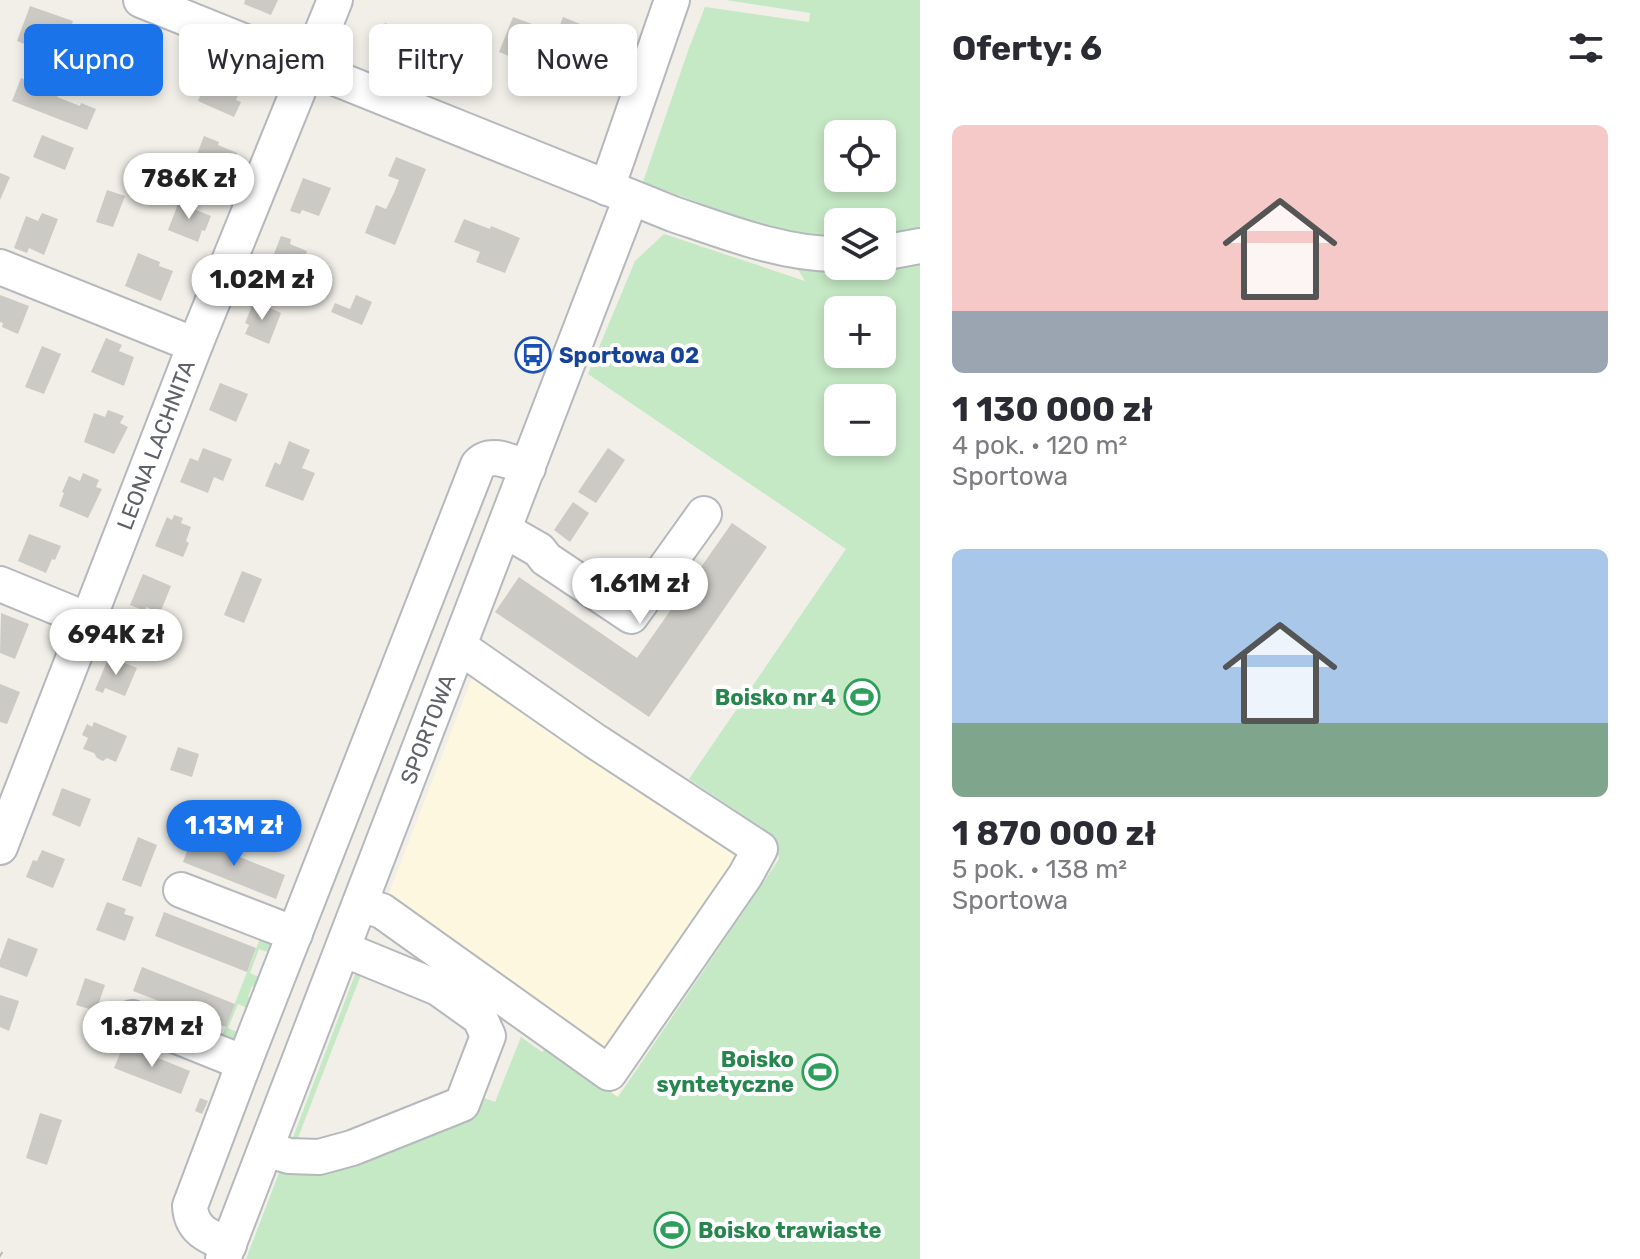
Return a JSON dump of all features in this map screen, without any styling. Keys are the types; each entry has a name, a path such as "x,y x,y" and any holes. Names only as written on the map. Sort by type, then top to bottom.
{"street":[{"path":"141,0 201,24"},
{"name":"LEONA LACHNITA","path":"324,24 335,0"},
{"name":"SPORTOWA","path":"226,1252 528,468 619,193 672,0"},
{"path":"353,85 673,214 756,242 824,254"},
{"name":"LEONA LACHNITA","path":"0,847 294,96"},
{"path":"896,250 920,246"},
{"path":"0,267 195,345"},
{"path":"226,1252 191,1218 190,1206 244,1063 478,465 483,459 491,457 528,468"},
{"path":"504,530 539,550 546,559 631,616 704,514"},
{"path":"0,584 88,620"},
{"path":"360,904 382,911 609,1073 745,876 760,849 595,741 460,647"},
{"path":"181,890 295,934"},
{"path":"266,1149 289,1156 319,1157 352,1148 462,1104 483,1050 488,1036 480,1018 438,988 343,949"},
{"path":"132,1018 244,1063"}],"shaded area":[{"path":"486,642 770,838 775,845 776,859 616,1096 377,924"}],"green space":[{"path":"726,0 920,0 920,1259 246,1259 282,1165 479,1096 495,1102 521,1037 542,1052 547,1047 618,1097 779,859 775,837 689,779 846,549 588,374 635,261 664,234 805,281 778,237 778,229 643,182 705,7 809,22 810,13"},
{"path":"263,931 278,949 276,955 259,949 250,973 266,980 262,989 252,986 248,997 258,1001 254,1011 238,1004 228,1028 244,1035 242,1041 219,1044"},
{"path":"358,967 364,967 294,1148 290,1145"}],"building":[{"path":"245,0 278,0 271,15 244,4"},
{"path":"30,6 73,21 72,24 24,24 24,44 17,41"},
{"path":"513,17 532,24 510,24"},
{"path":"563,17 580,24 560,24"},
{"path":"508,30 508,56 499,52"},
{"path":"21,78 24,79 24,96 58,96 96,109 87,130 12,101"},
{"path":"200,96 238,96 236,100 241,102 234,117 198,101"},
{"path":"42,135 74,148 65,170 33,157"},
{"path":"204,136 237,153 226,180 205,172 207,167 194,162"},
{"path":"396,157 426,169 395,245 365,233 376,205 386,209 394,193 399,180 388,176"},
{"path":"0,173 10,177 0,200"},
{"path":"303,178 331,188 319,216 302,210 300,214 290,211"},
{"path":"107,190 125,196 113,227 96,222"},
{"path":"180,199 198,206 196,210 211,216 198,242 168,230"},
{"path":"42,213 58,219 44,255 29,248 27,253 14,248 26,216 38,221"},
{"path":"464,219 520,238 505,273 476,262 480,252 454,242"},
{"path":"281,236 291,239 290,244 307,251 296,280 268,269"},
{"path":"138,253 173,271 161,301 125,286"},
{"path":"0,295 29,306 18,334 2,327"},
{"path":"356,295 372,302 362,325 331,312 335,303 350,309"},
{"path":"254,301 281,313 269,344 245,334 249,325 245,323"},
{"path":"106,338 122,345 119,351 134,357 124,386 91,372"},
{"path":"42,346 61,354 44,394 25,387"},
{"path":"220,383 248,394 236,422 209,410"},
{"path":"108,410 124,416 120,423 128,427 114,454 84,442 94,413 105,417"},
{"path":"289,441 310,450 302,468 315,473 303,501 265,486 275,462 280,465"},
{"path":"203,448 232,459 223,481 214,477 208,493 180,482 190,458 198,461"},
{"path":"608,448 625,460 596,503 578,492"},
{"path":"83,473 99,480 96,487 102,489 88,518 59,506 69,476 80,481"},
{"path":"573,502 589,513 570,542 554,530"},
{"path":"174,515 183,518 181,523 191,527 183,557 155,546 167,517 172,520"},
{"path":"732,523 767,547 649,717 495,612 519,577 637,658"},
{"path":"29,534 61,546 46,573 18,561"},
{"path":"242,571 262,579 244,623 224,615"},
{"path":"143,574 171,586 160,613 130,605"},
{"path":"1,613 29,624 15,659 0,653"},
{"path":"109,657 137,668 125,696 105,688 103,693 95,690"},
{"path":"0,684 20,692 7,724 0,722"},
{"path":"94,722 127,736 116,762 107,758 103,761 83,749 88,738 82,735 87,724 92,727"},
{"path":"178,747 199,754 192,777 170,770"},
{"path":"62,788 91,799 80,827 52,815"},
{"path":"138,837 157,845 141,887 122,880"},
{"path":"192,838 285,875 276,899 183,862"},
{"path":"42,850 65,859 53,888 26,877 33,860 37,861"},
{"path":"107,902 126,909 124,914 134,917 125,941 96,930"},
{"path":"164,912 256,948 247,972 155,936"},
{"path":"8,938 38,949 27,977 0,967"},
{"path":"142,967 235,1004 226,1027 133,991"},
{"path":"85,978 105,985 96,1011 76,1005"},
{"path":"0,995 19,1001 9,1031 0,1027"},
{"path":"124,1044 190,1071 181,1094 114,1068"},
{"path":"200,1098 208,1101 202,1114 195,1111"},
{"path":"40,1113 62,1120 47,1165 26,1158"}],"railway":[{"path":"0,1254 8,1259"}],"place":[{"name":"Sportowa 02","path":"533,355"},
{"name":"Boisko nr 4","path":"862,697"},
{"name":"Boisko syntetyczne","path":"820,1072"},
{"name":"Boisko trawiaste","path":"672,1230"}]}
